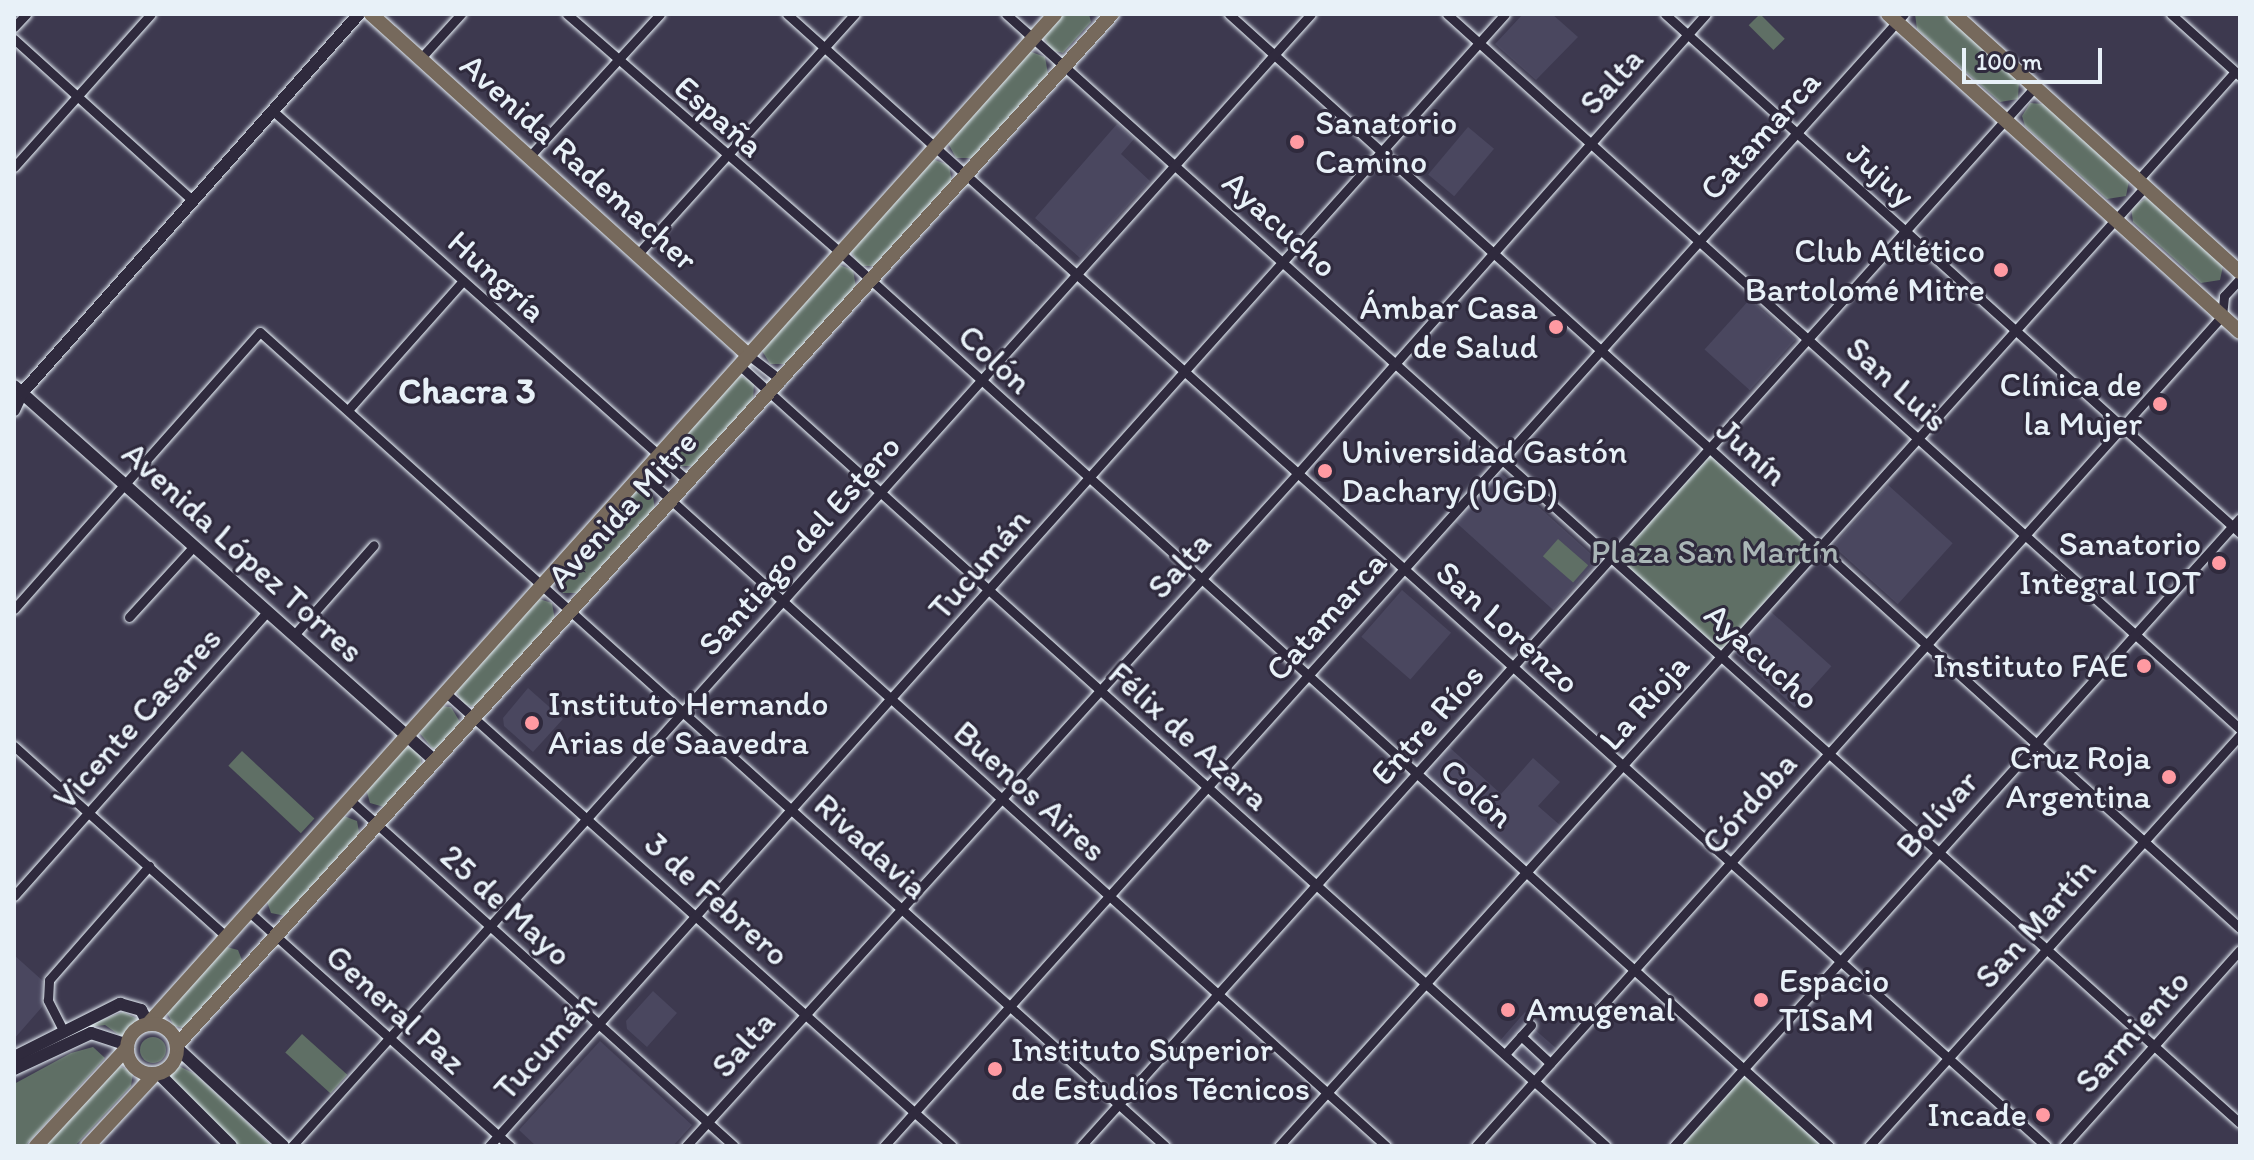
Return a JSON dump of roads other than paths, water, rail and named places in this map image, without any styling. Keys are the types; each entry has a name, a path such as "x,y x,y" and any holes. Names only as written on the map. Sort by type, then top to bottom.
{"main road":[{"path":"14,410 17,391 193,201 359,14"},
{"name":"Avenida Rademacher","path":"371,14 637,255 743,359"},
{"name":"Avenida Mitre","path":"149,1022 1055,14"},
{"path":"1954,14 2240,272"},
{"name":"Avenida Mitre","path":"177,1047 668,500 968,179 1105,17"},
{"path":"1896,17 2002,118 2240,332"},
{"name":"Avenida López Torres","path":"17,391 434,760"},
{"path":"14,1057 120,1004 141,1010 149,1022 171,1032 177,1047 283,1146"},
{"path":"36,1146 149,1022"},
{"path":"14,1069 91,1033 127,1046"},
{"path":"127,1046 135,1068 156,1073 231,1146"},
{"path":"88,1146 156,1073 170,1066 177,1047"}],"street":[{"path":"14,27 26,14"},
{"path":"14,167 151,14"},
{"path":"420,59 461,14"},
{"name":"España","path":"567,14 729,159 841,253"},
{"path":"529,157 660,14"},
{"name":"San Lorenzo","path":"787,14 2046,1146"},
{"path":"637,255 729,159 855,14"},
{"name":"Ayacucho","path":"1006,14 2240,1123"},
{"name":"Junín","path":"1229,14 1380,154 2240,928"},
{"name":"Santiago del Estero","path":"292,1146 1311,14"},
{"name":"San Luis","path":"1447,14 2240,732"},
{"name":"Tucumán","path":"489,1146 791,809 991,592 1088,477 1505,14"},
{"name":"Jujuy","path":"1665,14 2236,529"},
{"name":"Salta","path":"686,1146 999,798 1101,692 1298,473 1393,361 1706,14"},
{"path":"2171,14 2237,74"},
{"name":"Catamarca","path":"884,1146 1797,133 1896,17"},
{"path":"14,39 193,201"},
{"name":"La Rioja","path":"1279,1146 2116,220 2141,183 2237,74"},
{"name":"Entre Ríos","path":"1081,1146 1514,667 2002,118 2035,87"},
{"name":"Hungría","path":"273,111 687,480"},
{"name":"Colón","path":"841,253 1199,581 1417,773 1829,1146"},
{"name":"Córdoba","path":"1476,1146 2222,316 2224,296 2240,279"},
{"path":"348,410 463,281"},
{"name":"Rivadavia","path":"125,484 260,332 1165,1146"},
{"path":"743,359 782,381"},
{"name":"Félix de Azara","path":"743,359 769,395 1606,1146"},
{"name":"Buenos Aires","path":"641,473 1386,1146"},
{"path":"14,609 125,484"},
{"name":"Bolívar","path":"1674,1146 2134,634 2236,529 2240,518"},
{"path":"294,635 374,545"},
{"path":"129,617 194,546"},
{"name":"Vicente Casares","path":"14,896 267,612"},
{"name":"3 de Febrero","path":"446,693 952,1146"},
{"name":"San Martín","path":"1869,1146 2240,732"},
{"path":"14,746 226,936"},
{"name":"25 de Mayo","path":"349,799 734,1146"},
{"path":"64,1032 48,1000 49,980 149,866"},
{"name":"General Paz","path":"248,911 510,1146"},
{"name":"Sarmiento","path":"2064,1146 2240,950"},
{"path":"1505,1054 1531,1025"},
{"path":"1521,1036 1550,1063"}],"place":[{"name":"Sanatorio Camino","path":"1297,142"},
{"name":"Club Atlético Bartolomé Mitre","path":"2001,270"},
{"name":"Ámbar Casa de Salud","path":"1556,327"},
{"name":"Clínica de la Mujer","path":"2160,404"},
{"name":"Universidad Gastón Dachary (UGD)","path":"1325,471"},
{"name":"Sanatorio Integral IOT","path":"2219,563"},
{"name":"Instituto FAE","path":"2144,666"},
{"name":"Instituto Hernando Arias de Saavedra","path":"532,723"},
{"name":"Cruz Roja Argentina","path":"2169,777"},
{"name":"Espacio TISaM","path":"1761,1000"},
{"name":"Amugenal","path":"1508,1010"},
{"name":"Instituto Superior de Estudios Técnicos","path":"995,1069"},
{"name":"Incade","path":"2043,1115"}],"district":[{"name":"Chacra 3","path":"467,391"}],"park label":[{"name":"Plaza San Martín","path":"1715,552"}]}
